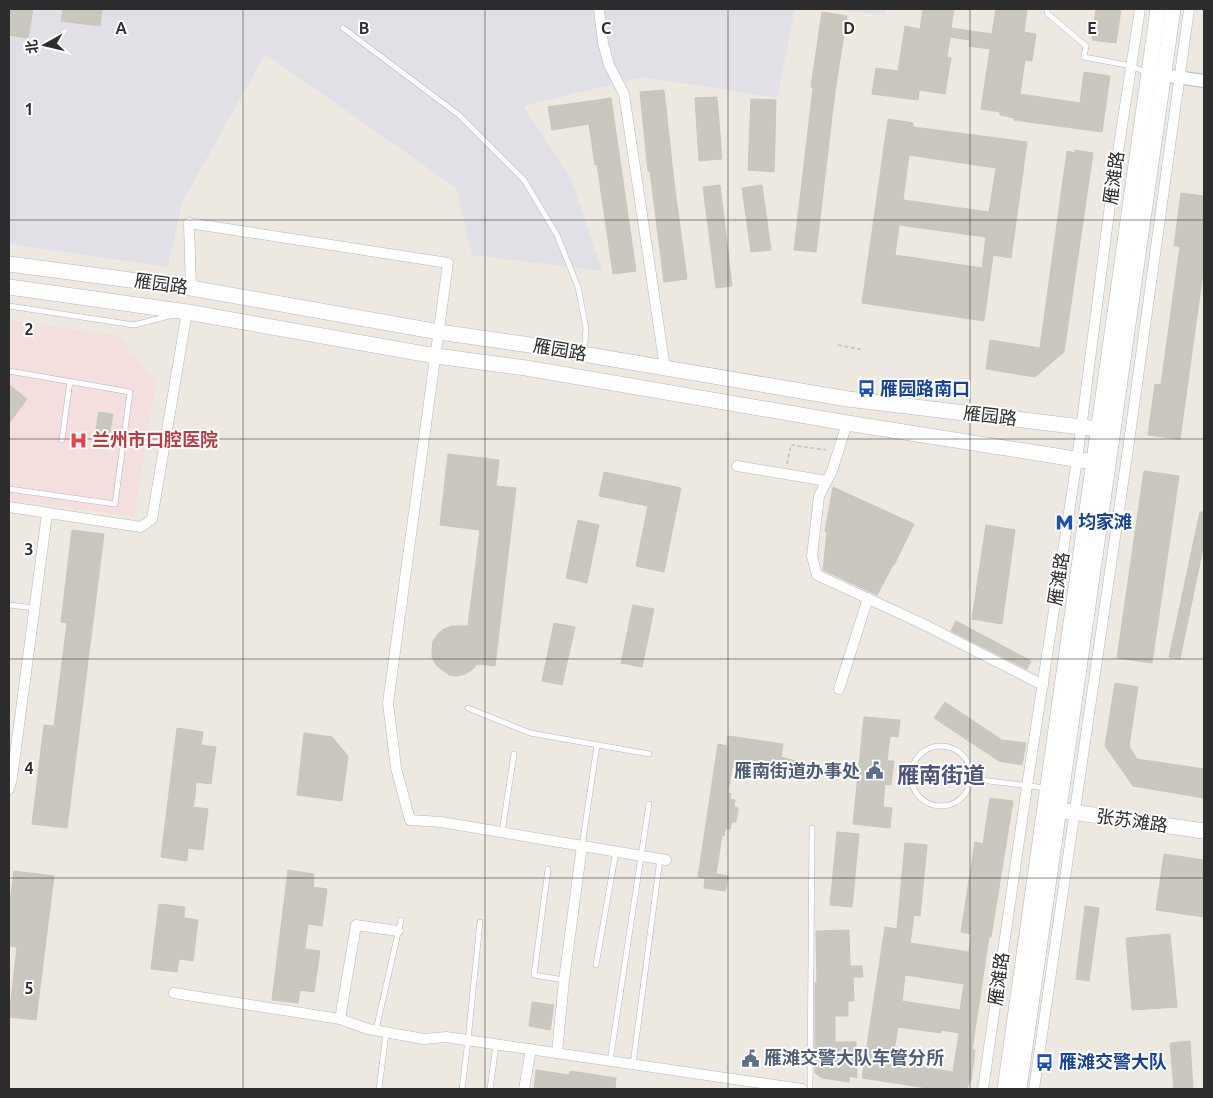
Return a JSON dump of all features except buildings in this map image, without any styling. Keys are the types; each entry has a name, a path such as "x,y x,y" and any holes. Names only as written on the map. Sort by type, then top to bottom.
{"main road":[{"name":"雁滩路","path":"1019,1089 1060,810 1105,431 1155,74 1158,9"},
{"name":"雁滩路","path":"1155,74 1173,9"},
{"name":"雁园路","path":"9,264 191,288 439,332 584,354 848,399 1105,431"},
{"name":"雁园路","path":"9,287 187,312 436,356 526,368 847,423 1077,460 1101,462"},
{"path":"187,312 191,288"},
{"name":"雁滩路","path":"1005,1089 1060,810 1047,789 1101,462"},
{"name":"张苏滩路","path":"1060,810 1204,831"}],"street":[{"path":"599,9 604,43 610,65 624,94 665,368"},
{"name":"雁滩路","path":"983,1089 1077,460 1110,206 1140,9"},
{"name":"雁滩路","path":"1034,1089 1060,810 1126,466 1189,9"},
{"path":"1155,74 1204,81"},
{"path":"191,288 189,223 448,263 388,703 396,768 410,820 441,822 663,860"},
{"path":"9,507 141,528 152,519 187,312"},
{"path":"847,423 832,471 818,496 812,556 817,575 923,624 1042,685"},
{"path":"1101,462 1126,466"},
{"path":"737,466 827,481"},
{"path":"9,789 47,514"},
{"path":"839,689 868,598"},
{"path":"1025,806 1060,810"},
{"path":"557,1053 564,980 582,846"},
{"path":"340,1019 356,925 398,931"},
{"path":"174,993 340,1019 381,1031 424,1039 446,1036 802,1089"},
{"path":"524,1089 531,1049"}],"lane":[{"path":"1047,9 1047,13 1086,46 1084,57 1131,66 1155,74"},
{"path":"343,28 460,115 524,180 557,235 578,287 586,328 584,354"},
{"path":"9,306 134,325 187,312"},
{"path":"9,371 130,392 114,504 9,489"},
{"path":"62,440 70,381"},
{"path":"9,605 34,608"},
{"path":"468,708 530,732 597,746 649,754"},
{"path":"944,745 956,749 965,756 971,767 972,779 968,790 961,800 950,805 938,806 927,803 917,795 912,784 911,772 914,761 922,752 932,746 944,745"},
{"path":"582,846 597,746"},
{"path":"502,832 514,754"},
{"path":"972,779 1047,789"},
{"path":"610,1061 649,804"},
{"path":"810,1089 813,912 812,828"},
{"path":"596,965 616,851"},
{"path":"633,1064 663,860"},
{"path":"548,869 534,975 564,980"},
{"path":"379,1089 381,1031 401,920"},
{"path":"462,1089 480,922"},
{"path":"490,1089 496,1044"}],"path":[{"path":"838,345 863,350"},
{"path":"786,474 790,445 831,451"}],"shaded area":[{"path":"9,9 795,9 777,98 643,77 523,106 571,178 602,271 472,255 456,188 265,54 182,203 168,267 9,244"},
{"path":"825,9 885,9 885,15"},
{"name":"兰州市口腔医院","path":"9,320 118,336 156,382 134,517 9,499"}],"place":[{"name":"雁园路南口","path":"866,389"},
{"name":"兰州市口腔医院","path":"78,440"},
{"name":"均家滩","path":"1064,522"},
{"name":"雁南街道办事处","path":"874,771"},
{"name":"雁滩交警大队车管分所","path":"750,1058"},
{"name":"雁滩交警大队","path":"1045,1062"}],"district":[{"name":"雁南街道","path":"941,775"}]}
